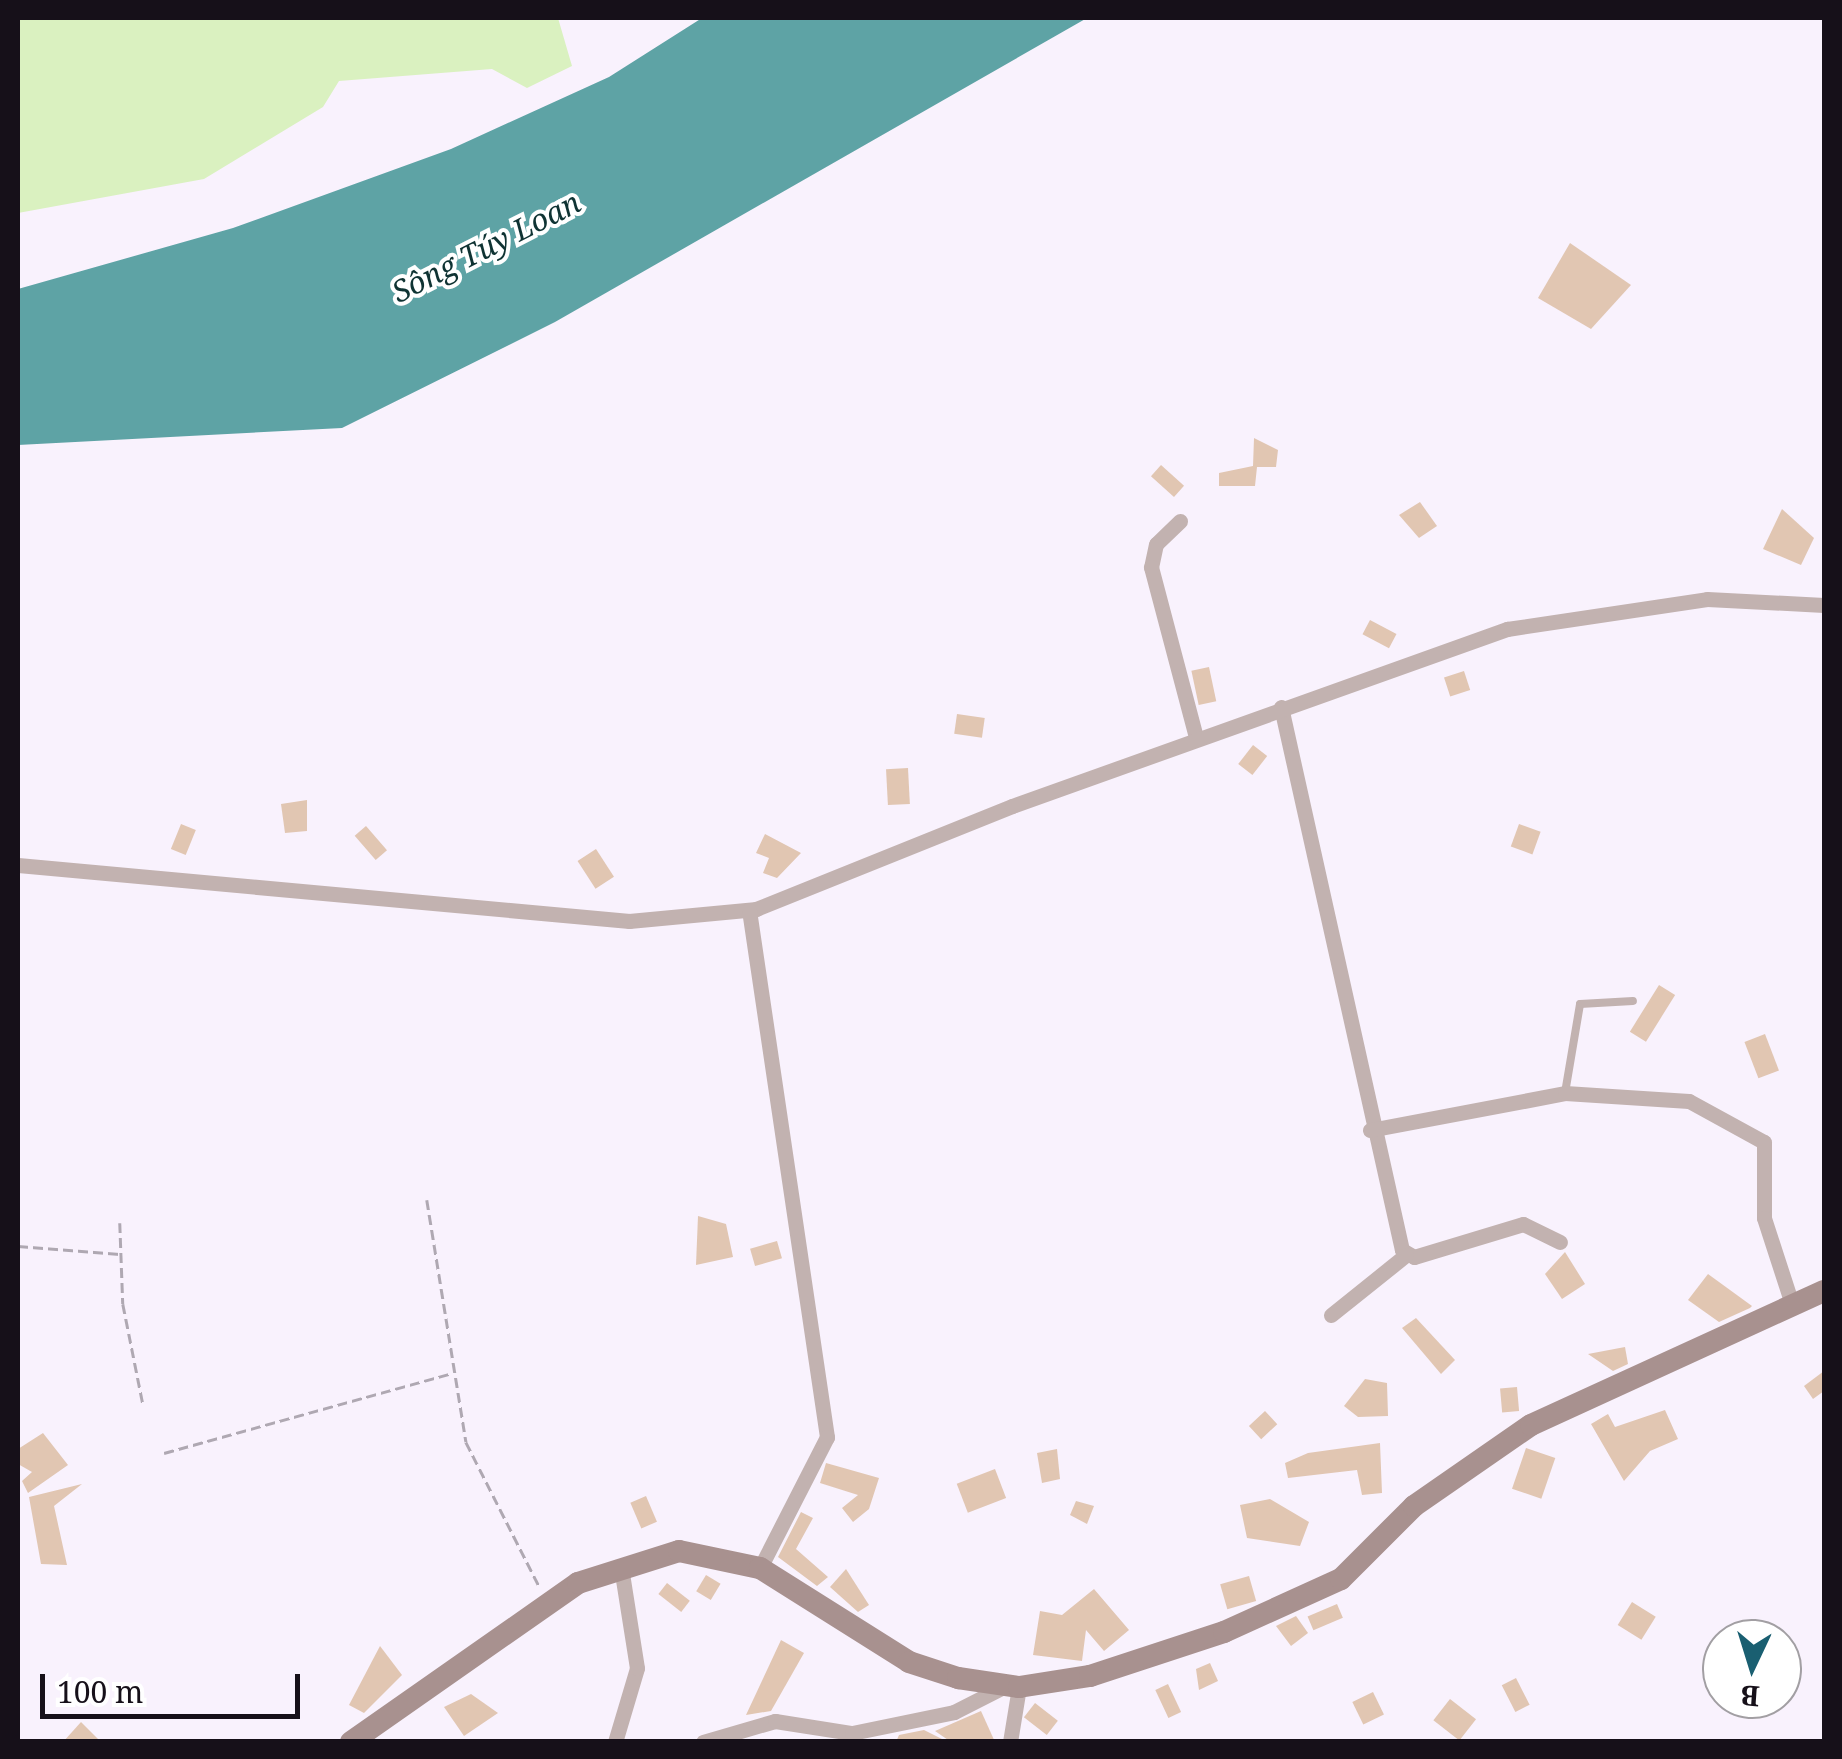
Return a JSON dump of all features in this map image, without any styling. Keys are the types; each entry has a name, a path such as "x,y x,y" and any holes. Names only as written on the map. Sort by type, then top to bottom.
{"street":[{"path":"1180,522 1156,544 1151,567 1196,738"},
{"path":"18,865 594,918 748,910 1280,707 1580,612 1707,599 1824,604"},
{"path":"1280,707 1360,1046 1370,1130 1406,1255"},
{"path":"748,910 827,1437 760,1568"},
{"path":"1370,1130 1565,1093 1670,1096 1758,1133 1767,1155 1764,1218 1793,1307"},
{"path":"1331,1315 1406,1255 1523,1224 1560,1242"},
{"path":"704,1742 775,1721 852,1733 954,1712 1013,1686 1090,1676 1224,1632 1342,1579 1414,1506 1531,1425 1824,1291"},
{"path":"351,1742 548,1602 622,1567 680,1552 760,1568 909,1662 1013,1686"},
{"path":"615,1742 637,1668 622,1567"},
{"path":"1010,1742 1013,1686"}],"lane":[{"path":"1565,1093 1580,1004 1634,1001"}],"path":[{"path":"427,1200 470,1454 548,1602"},
{"path":"120,1223 143,1404"},
{"path":"18,1246 121,1254"},
{"path":"164,1453 455,1372"}],"green space":[{"path":"18,18 558,18 572,66 527,88 492,69 339,81 323,107 204,179 18,213"}],"water":[{"name":"Sông Túy Loan","path":"702,18 1087,18 555,322 342,428 18,445 18,289 233,228 451,149 609,77"}],"building":[{"path":"1570,243 1631,285 1591,329 1538,298"},
{"path":"1254,438 1278,450 1276,467 1257,467 1255,486 1219,486 1219,473 1253,466"},
{"path":"1161,465 1184,486 1174,497 1151,476"},
{"path":"1420,502 1437,526 1419,538 1399,515"},
{"path":"1782,509 1814,538 1801,565 1763,549"},
{"path":"1370,620 1396,634 1389,648 1362,634"},
{"path":"1209,667 1216,701 1199,705 1191,671"},
{"path":"1464,671 1470,690 1450,697 1444,677"},
{"path":"957,714 985,718 982,738 954,734"},
{"path":"1253,745 1267,756 1252,775 1238,764"},
{"path":"908,768 910,804 888,805 886,769"},
{"path":"307,800 307,831 285,833 281,804"},
{"path":"181,824 196,830 186,855 171,849"},
{"path":"1519,824 1541,832 1532,854 1511,847"},
{"path":"366,826 387,850 376,860 355,836"},
{"path":"765,834 801,853 777,878 763,873 769,858 756,853"},
{"path":"596,849 614,877 596,889 578,861"},
{"path":"1659,985 1675,995 1646,1042 1630,1032"},
{"path":"1765,1034 1779,1070 1758,1078 1744,1042"},
{"path":"698,1216 726,1224 733,1257 696,1265"},
{"path":"777,1241 782,1258 755,1266 750,1249"},
{"path":"1565,1252 1585,1284 1562,1299 1545,1274"},
{"path":"1708,1274 1752,1306 1719,1322 1688,1300"},
{"path":"1416,1318 1455,1360 1441,1374 1402,1328"},
{"path":"1625,1347 1628,1364 1613,1371 1588,1354"},
{"path":"1824,1371 1824,1391 1813,1399 1804,1386"},
{"path":"1365,1379 1387,1383 1388,1416 1358,1417 1344,1406"},
{"path":"1517,1387 1519,1411 1502,1412 1500,1388"},
{"path":"1665,1410 1678,1439 1650,1451 1624,1481 1591,1424 1608,1414 1615,1427"},
{"path":"1265,1411 1277,1424 1261,1439 1249,1426"},
{"path":"43,1433 68,1465 28,1493 22,1481 32,1472 18,1464 18,1449"},
{"path":"1380,1443 1382,1493 1362,1495 1357,1470 1288,1478 1285,1463 1308,1453"},
{"path":"1526,1448 1555,1458 1541,1499 1512,1489"},
{"path":"1057,1449 1060,1479 1042,1483 1037,1453"},
{"path":"826,1463 879,1478 869,1509 853,1522 842,1508 858,1495 820,1483"},
{"path":"995,1469 1006,1498 968,1513 957,1484"},
{"path":"82,1484 54,1506 67,1565 41,1564 29,1497"},
{"path":"646,1496 657,1522 641,1528 630,1503"},
{"path":"1270,1499 1309,1522 1300,1546 1247,1538 1240,1505"},
{"path":"1076,1501 1094,1506 1087,1524 1070,1515"},
{"path":"801,1512 813,1518 796,1549 828,1577 817,1586 778,1557"},
{"path":"846,1569 869,1605 858,1612 830,1587"},
{"path":"706,1575 721,1584 711,1600 696,1591"},
{"path":"1249,1576 1256,1601 1227,1609 1220,1584"},
{"path":"667,1583 690,1601 681,1612 658,1594"},
{"path":"1094,1589 1129,1630 1104,1651 1086,1630 1082,1661 1033,1655 1040,1611 1062,1615"},
{"path":"1632,1602 1656,1617 1641,1640 1618,1625"},
{"path":"1337,1604 1343,1618 1313,1630 1308,1617"},
{"path":"1296,1616 1308,1633 1291,1646 1276,1626"},
{"path":"781,1640 804,1653 771,1711 746,1715"},
{"path":"380,1646 402,1675 364,1713 349,1705"},
{"path":"1210,1663 1218,1681 1199,1690 1196,1669"},
{"path":"1516,1678 1530,1705 1515,1712 1502,1685"},
{"path":"1168,1684 1181,1712 1168,1718 1155,1690"},
{"path":"1373,1692 1384,1714 1363,1725 1352,1702"},
{"path":"471,1694 498,1713 464,1736 444,1707"},
{"path":"1450,1699 1476,1719 1459,1741 1433,1720"},
{"path":"1035,1703 1058,1721 1047,1735 1024,1717"},
{"path":"981,1711 995,1742 951,1742 935,1731"},
{"path":"81,1722 101,1742 63,1742"},
{"path":"924,1730 948,1742 896,1742 899,1735"}]}
